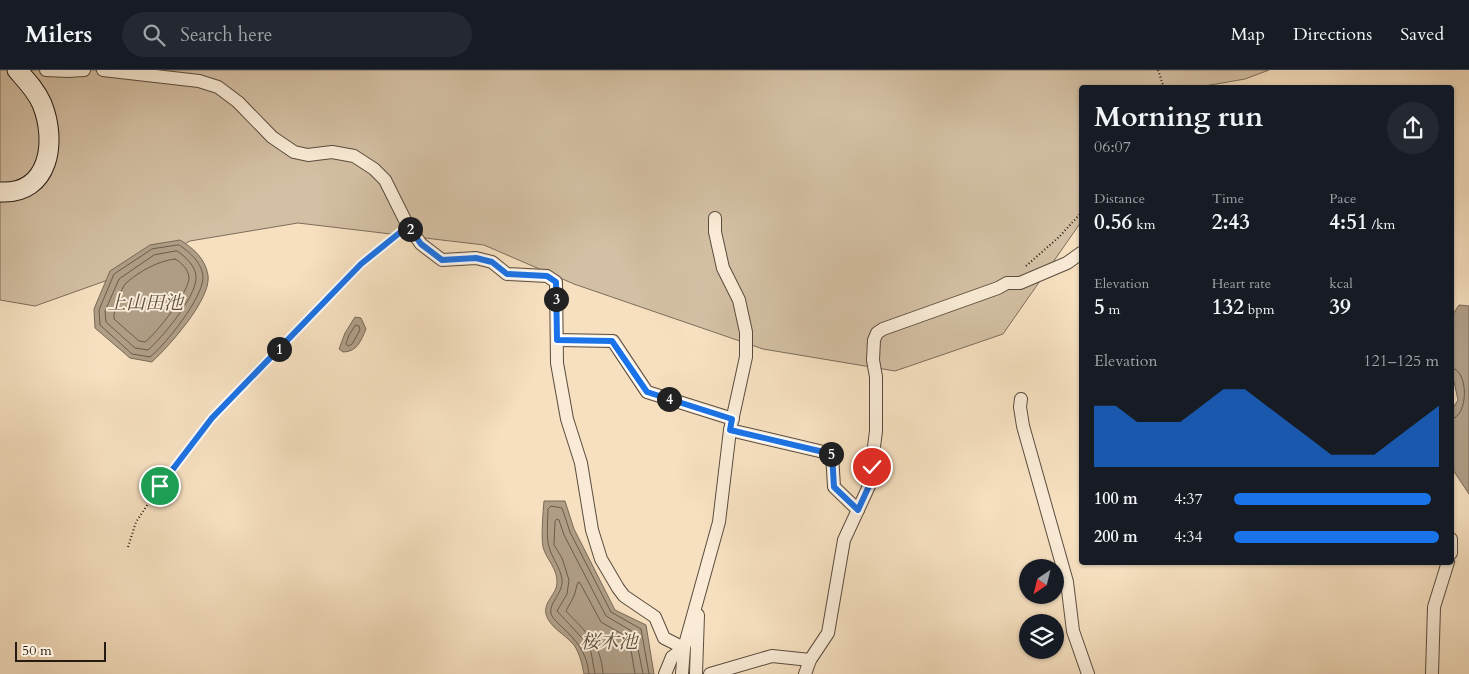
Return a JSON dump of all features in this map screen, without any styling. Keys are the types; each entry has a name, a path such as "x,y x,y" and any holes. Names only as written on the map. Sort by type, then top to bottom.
{"street":[{"path":"0,192 20,190 30,185 44,170 47,161 47,120 42,104 32,87 17,70"},
{"path":"46,70 68,72 84,70"},
{"path":"103,70 199,81 218,87 238,102 272,137 294,152 308,155 332,152 354,156 374,168 385,180 408,226 421,244 442,260 476,258 492,262 507,274 547,276 556,282 557,363 567,419 581,463 592,530 601,559 624,596 654,617 664,638 684,648"},
{"path":"682,674 684,648 719,522 731,425 746,357 746,332 739,300 723,268 715,232 715,218"},
{"path":"805,674 810,660 828,633 844,540 869,486 876,431 876,377 873,360 874,340 877,333 883,328 998,288 1007,283 1020,283 1067,263 1079,254"},
{"path":"557,340 612,341 647,392 731,425 832,454 834,487 858,510"},
{"path":"1021,398 1020,407 1023,426 1067,582 1073,631 1088,674"},
{"path":"1432,674 1434,607 1447,565"},
{"path":"696,674 698,602"},
{"path":"665,674 672,657 684,648"},
{"path":"710,674 772,656 810,660"}],"path":[{"path":"1158,70 1163,85"},
{"path":"1007,283 1059,237 1079,215"},
{"path":"128,548 136,522 160,486 212,418 361,264 408,226"}],"shaded area":[{"path":"0,70 1269,70 1245,79 1210,85 1079,85 1079,225 1003,334 895,371 763,349 574,284 484,245 298,223 190,241 136,270 35,306 0,300"}],"water":[{"name":"上山田池","path":"180,240 198,254 204,263 208,275 203,297 188,322 152,362 130,358 95,328 94,309 110,271 150,245"},
{"path":"1459,305 1469,306 1469,494 1454,472 1454,406 1458,400 1454,382 1454,312"},
{"path":"355,317 361,318 366,329 355,348 348,352 343,352 339,349 345,333"},
{"name":"桜木池","path":"544,501 565,501 574,529 615,610 646,625 654,674 584,674 582,663 574,645 548,619 546,606 555,591 557,578 543,547"}],"route":[{"path":"160,486 212,418 361,264 408,226 421,244 442,260 476,258 492,262 507,274 547,276 556,282 557,340 612,341 647,392 732,419 730,430 832,454 834,487 858,510 869,486 872,467"}]}
